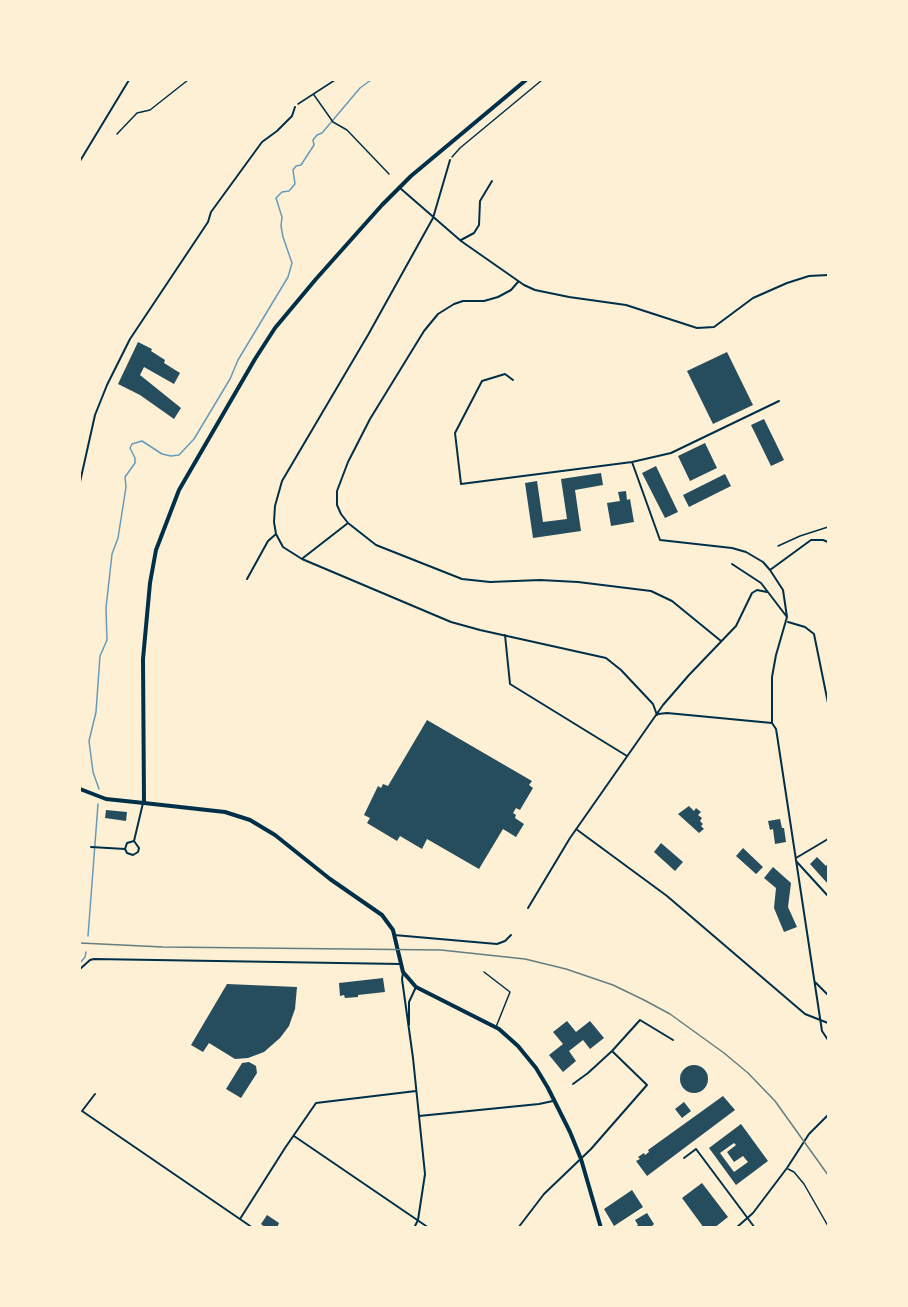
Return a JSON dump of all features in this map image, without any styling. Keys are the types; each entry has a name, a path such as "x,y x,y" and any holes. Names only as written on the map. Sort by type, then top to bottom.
{"main road":[{"path":"144,803 145,625 156,550 174,502 230,399 275,328 399,187 526,80"},
{"path":"80,789 106,799 225,812 256,823 378,912 388,922 394,935 403,972 416,987 496,1027 531,1062 555,1100 581,1159 601,1227"}],"street":[{"path":"80,161 129,80"},
{"path":"80,482 95,415 130,339 208,222 211,212 262,142 278,131 292,116 295,107"},
{"path":"450,160 433,218 368,335 282,481 274,506 276,534 283,547 302,559 451,622 606,658 621,670 653,704 657,715"},
{"path":"461,241 477,230 480,220 480,201 492,181"},
{"path":"399,187 461,241 518,282 554,295 627,305 683,325 706,329 719,324 753,298 809,276 828,275"},
{"path":"518,282 511,290 498,297 454,304 438,314 424,331 370,419 344,471 337,491 341,514 348,523 370,541 390,552 462,579 490,582 569,581 651,591 672,602 721,641"},
{"path":"513,380 505,374 482,381 454,433 461,484 632,462 671,453 779,401"},
{"path":"632,462 660,540 738,549 755,557 770,570 783,590 788,617 776,655 772,677 772,723 777,735 822,1031 828,1040"},
{"path":"302,559 348,523"},
{"path":"247,579 268,541 276,534"},
{"path":"770,570 810,540 828,542"},
{"path":"732,564 757,580 788,617"},
{"path":"528,908 576,829 657,715 689,675 740,621 752,593 757,590 767,592"},
{"path":"787,622 804,627 814,634 828,703"},
{"path":"505,635 510,684 628,756"},
{"path":"657,715 667,713 772,723"},
{"path":"134,841 144,803"},
{"path":"576,829 667,896 805,1014 828,1023"},
{"path":"796,860 828,839"},
{"path":"125,849 129,855 137,854 139,848 134,841"},
{"path":"125,849 127,843 134,841"},
{"path":"91,847 125,849"},
{"path":"796,860 828,896"},
{"path":"394,935 497,944 506,941 511,935"},
{"path":"80,969 94,959 400,964"},
{"path":"403,972 425,1174 418,1220 414,1227"},
{"path":"815,982 828,995"},
{"path":"409,1025 409,1002 416,987"},
{"path":"573,1083 612,1052 640,1020 673,1040"},
{"path":"518,1227 544,1194 581,1159 647,1085 612,1052"},
{"path":"240,1219 316,1103 416,1091"},
{"path":"95,1094 82,1111 253,1227"},
{"path":"419,1116 539,1104 555,1100"},
{"path":"736,1227 748,1219 787,1168 809,1134 828,1115"},
{"path":"294,1136 429,1227"},
{"path":"684,1158 696,1149 755,1227"}],"lane":[{"path":"117,134 137,113 150,110 188,80"},
{"path":"484,972 510,992 496,1027"},
{"path":"787,1168 794,1172 804,1184 828,1226"}],"path":[{"path":"295,107 335,80"},
{"path":"450,160 460,148 542,80"},
{"path":"314,95 333,122 347,130 389,174"},
{"path":"778,546 828,527"}],"building":[{"path":"138,342 152,349 151,351 165,360 164,363 180,373 174,384 144,367 140,375 181,408 174,419 140,395 118,384"},
{"path":"727,352 753,405 713,424 687,371"},
{"path":"764,419 784,460 771,466 751,425"},
{"path":"705,443 717,468 690,481 678,456"},
{"path":"656,466 678,512 665,518 642,473"},
{"path":"601,473 603,485 575,490 581,531 533,538 525,483 537,481 543,522 567,519 561,479"},
{"path":"725,474 731,486 689,507 683,495"},
{"path":"626,491 627,500 630,499 634,522 611,526 607,503 620,501 618,492"},
{"path":"427,720 532,781 529,785 533,788 520,810 516,808 513,813 516,815 515,818 524,824 516,837 503,829 479,869 427,839 422,849 400,836 397,841 367,823 370,818 364,815 378,786 381,788 383,784 388,786"},
{"path":"689,806 694,811 696,808 701,812 698,815 702,818 700,821 704,829 699,833 678,814"},
{"path":"106,810 127,812 126,821 105,818"},
{"path":"780,819 786,842 775,844 773,829 770,830 768,821"},
{"path":"661,843 683,862 675,871 654,852"},
{"path":"743,848 763,867 756,874 736,856"},
{"path":"817,857 826,866 828,863 828,884 810,864"},
{"path":"773,867 791,883 788,907 797,927 784,932 774,908 776,888 764,878"},
{"path":"383,978 385,992 358,995 358,997 340,996 339,983"},
{"path":"227,984 297,987 295,1009 289,1026 280,1038 264,1052 248,1058 235,1059 209,1043 203,1052 191,1045"},
{"path":"567,1021 576,1032 590,1021 604,1038 590,1049 583,1040 569,1051 576,1061 563,1072 549,1055 563,1044 553,1032"},
{"path":"249,1062 256,1066 257,1073 241,1098 226,1089 242,1063"},
{"path":"694,1065 704,1069 708,1079 704,1089 694,1093 684,1089 680,1079 684,1069"},
{"path":"723,1096 735,1110 647,1176 636,1161 640,1159 638,1157 644,1153 645,1155 649,1152 648,1150"},
{"path":"684,1102 691,1111 682,1118 675,1109"},
{"path":"741,1124 768,1161 736,1185 709,1148","holes":["734,1143 736,1145 727,1152 734,1162 743,1156 748,1162 734,1172 720,1153"]},
{"path":"702,1183 728,1217 714,1228 704,1228 682,1198"},
{"path":"632,1190 643,1207 614,1226 604,1209"},
{"path":"647,1213 654,1224 650,1228 634,1228 638,1225 635,1220"},
{"path":"267,1215 279,1223 277,1228 266,1228 261,1224"}],"waterway":[{"path":"99,789 93,772 89,741 96,712 100,656 107,640 106,608 112,554 118,538 126,487 125,477 135,463 130,448 132,444 142,441 162,454 179,455 194,439 288,277 292,263 283,237 282,217 276,198 282,192 289,191 295,184 293,170 296,166 301,165 314,145 313,140 317,135 322,133 360,88 371,80"},
{"path":"88,936 98,804"},
{"path":"80,963 86,952"}],"railway":[{"path":"80,943 163,947 441,950 525,959 566,969 613,985 644,1000 670,1014 724,1053 748,1073 775,1101 828,1175"}]}
